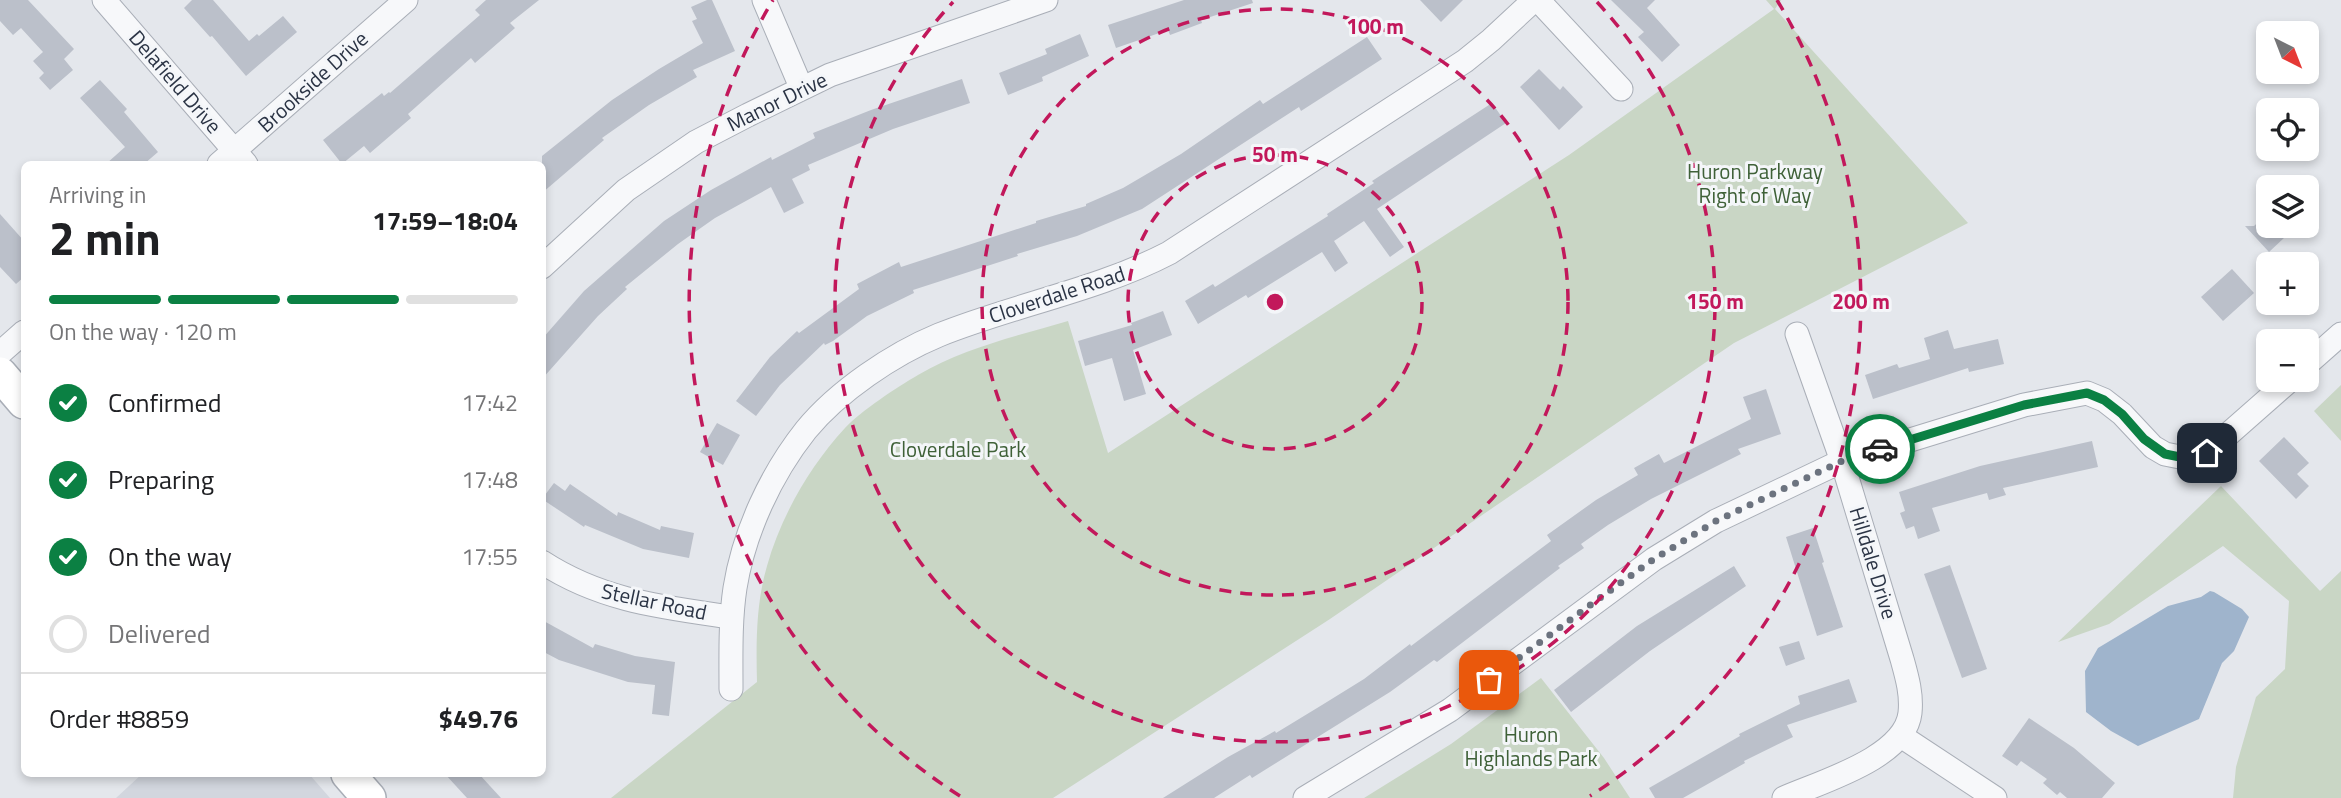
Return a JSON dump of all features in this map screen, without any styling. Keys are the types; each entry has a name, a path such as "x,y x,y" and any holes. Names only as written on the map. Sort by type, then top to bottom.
{"main road":[{"path":"0,374 21,398"},
{"path":"351,777 369,798"}],"street":[{"name":"Delafield Drive","path":"104,0 233,160"},
{"name":"Brookside Drive","path":"233,160 406,0"},
{"path":"764,0 801,87"},
{"name":"Manor Drive","path":"546,263 616,199 696,142 801,87 1046,0"},
{"path":"1536,0 1621,89"},
{"name":"Cloverdale Road","path":"731,689 731,617 742,554 764,499 807,428 866,376 939,335 1136,269 1169,253 1465,61 1536,0"},
{"name":"Hilldale Drive","path":"1797,334 1842,461 1902,659 1910,692 1905,725"},
{"path":"2319,353 2341,334"},
{"path":"0,353 21,335"},
{"path":"1305,798 1450,710 1654,559 1716,521 1842,461 2024,405 2087,393 2104,400 2122,414 2144,439 2165,454 2185,458 2207,453 2276,392"},
{"name":"Stellar Road","path":"546,564 582,585 628,601 731,617"},
{"path":"1784,798 1867,762 1893,744 1905,725 1995,798"}],"shaded area":[{"path":"139,777 312,777 330,798 116,798"}],"green space":[{"name":"Huron Parkway Right of Way","path":"1766,0 1781,0 1775,9 1968,223 1734,343 1330,619 1053,798 611,798 757,682 761,594 780,529 798,492 832,443 860,414 880,400 918,375 954,357 1068,321 1108,453 1569,155 1774,9"},
{"path":"2341,385 2341,441 2314,411"},
{"path":"2221,486 2320,591 2341,571 2341,798 2233,798 2236,767 2256,697 2285,669 2289,601 2223,546 2109,624 2058,642"},
{"name":"Huron Highlands Park","path":"1541,678 1604,758 1630,798 1364,798 1451,744"}],"water":[{"path":"2210,591 2242,609 2249,617 2234,651 2222,663 2199,719 2138,746 2111,731 2086,712 2085,671 2098,648 2168,606 2201,597"}],"building":[{"path":"0,0 28,0 74,49 64,59 73,70 50,90 39,78 44,73 33,61 43,52 21,28 13,35 0,21"},
{"path":"192,0 213,0 249,41 283,16 297,32 246,76 184,8"},
{"path":"486,0 539,0 510,23 515,28 475,63 471,58 408,114 411,118 370,153 364,146 346,161 340,161 323,140 382,93 384,96 390,93 480,15 475,10"},
{"path":"712,0 735,51 693,70 697,77 649,105 602,138 604,140 546,190 546,161 542,161 542,156 612,100 703,43 692,21 697,19 691,7"},
{"path":"1184,0 1252,0 1253,3 1201,20 1202,23 1170,35 1168,30 1116,48 1108,25"},
{"path":"1420,0 1463,0 1441,22"},
{"path":"1611,0 1655,0 1647,8 1680,45 1662,62 1638,37 1644,32"},
{"path":"1080,34 1089,56 1042,77 1043,81 1008,95 999,73 1047,54 1045,49"},
{"path":"1367,37 1382,59 1301,111 1299,107 1142,209 1077,236 913,290 914,293 867,316 833,341 825,345 824,343 780,385 756,416 736,401 770,357 797,331 799,333 859,289 857,284 899,262 901,267 1086,206 1181,154 1260,100 1263,104"},
{"path":"1539,69 1560,90 1563,86 1583,107 1559,130 1520,87"},
{"path":"962,79 970,103 893,129 808,165 810,170 792,179 804,203 784,213 771,187 715,218 625,287 627,289 598,316 546,374 546,334 584,291 664,221 711,190 771,157 772,160 815,138 813,133"},
{"path":"100,80 127,109 124,112 158,152 148,161 109,161 125,147 80,98"},
{"path":"1492,103 1506,123 1377,209 1404,247 1390,257 1364,221 1334,241 1348,263 1335,272 1322,252 1248,298 1246,295 1198,324 1185,301 1213,284 1215,287 1328,216 1327,214 1374,183 1372,181"},
{"path":"0,214 21,238 21,280 16,284 0,267"},
{"path":"2256,224 2256,238 2245,226"},
{"path":"2256,238 2284,238 2269,252"},
{"path":"2232,269 2254,293 2223,321 2201,297"},
{"path":"1163,311 1172,335 1133,350 1146,394 1124,401 1112,358 1085,366 1078,341 1132,325 1131,323"},
{"path":"1948,330 1954,349 1998,339 2004,364 1969,372 1968,368 1873,399 1865,375 1897,364 1899,368 1930,359 1924,338"},
{"path":"1766,389 1781,434 1738,449 1741,454 1651,499 1608,525 1581,544 1584,548 1558,566 1560,568 1437,662 1434,660 1390,692 1252,778 1250,775 1214,798 1163,798 1228,757 1275,731 1276,733 1364,679 1551,541 1547,535 1596,500 1638,475 1634,468 1659,454 1664,463 1751,419 1743,397"},
{"path":"717,423 740,435 723,465 700,452"},
{"path":"2284,437 2309,463 2297,474 2309,486 2296,499 2259,461"},
{"path":"2092,441 2098,467 2003,488 2006,495 1989,500 1987,493 1932,508 1940,531 1918,539 1914,526 1906,529 1900,513 1905,511 1899,492 1980,466"},
{"path":"554,483 565,491 570,484 617,516 618,512 660,530 661,526 694,533 689,558 643,549 585,525 584,527 546,502 546,494"},
{"path":"1813,528 1843,627 1817,636 1786,537"},
{"path":"1950,565 1987,669 1962,678 1924,574"},
{"path":"1734,566 1746,586 1650,651 1571,712 1554,690 1637,626"},
{"path":"546,622 593,648 595,644 635,656 675,662 669,716 652,714 655,685 628,682 559,660 546,653"},
{"path":"1799,641 1805,659 1786,666 1779,647"},
{"path":"1849,679 1857,702 1787,725 1793,737 1744,761 1745,763 1683,798 1655,798 1649,788 1740,736 1739,734 1800,704 1798,696"},
{"path":"2029,718 2074,748 2115,783 2102,798 2067,798 2060,792 2057,795 2043,783 2047,779 2021,761 2017,766 2002,756"},
{"path":"448,777 482,777 501,798 467,798"}],"way so far":[{"path":"1489,680 1654,559 1716,521 1819,471 1880,449"}],"route":[{"path":"1880,449 2024,405 2087,393 2104,400 2122,414 2144,439 2165,454 2185,458 2207,453"}],"park label":[{"name":"Cloverdale Park","path":"958,450"}]}
